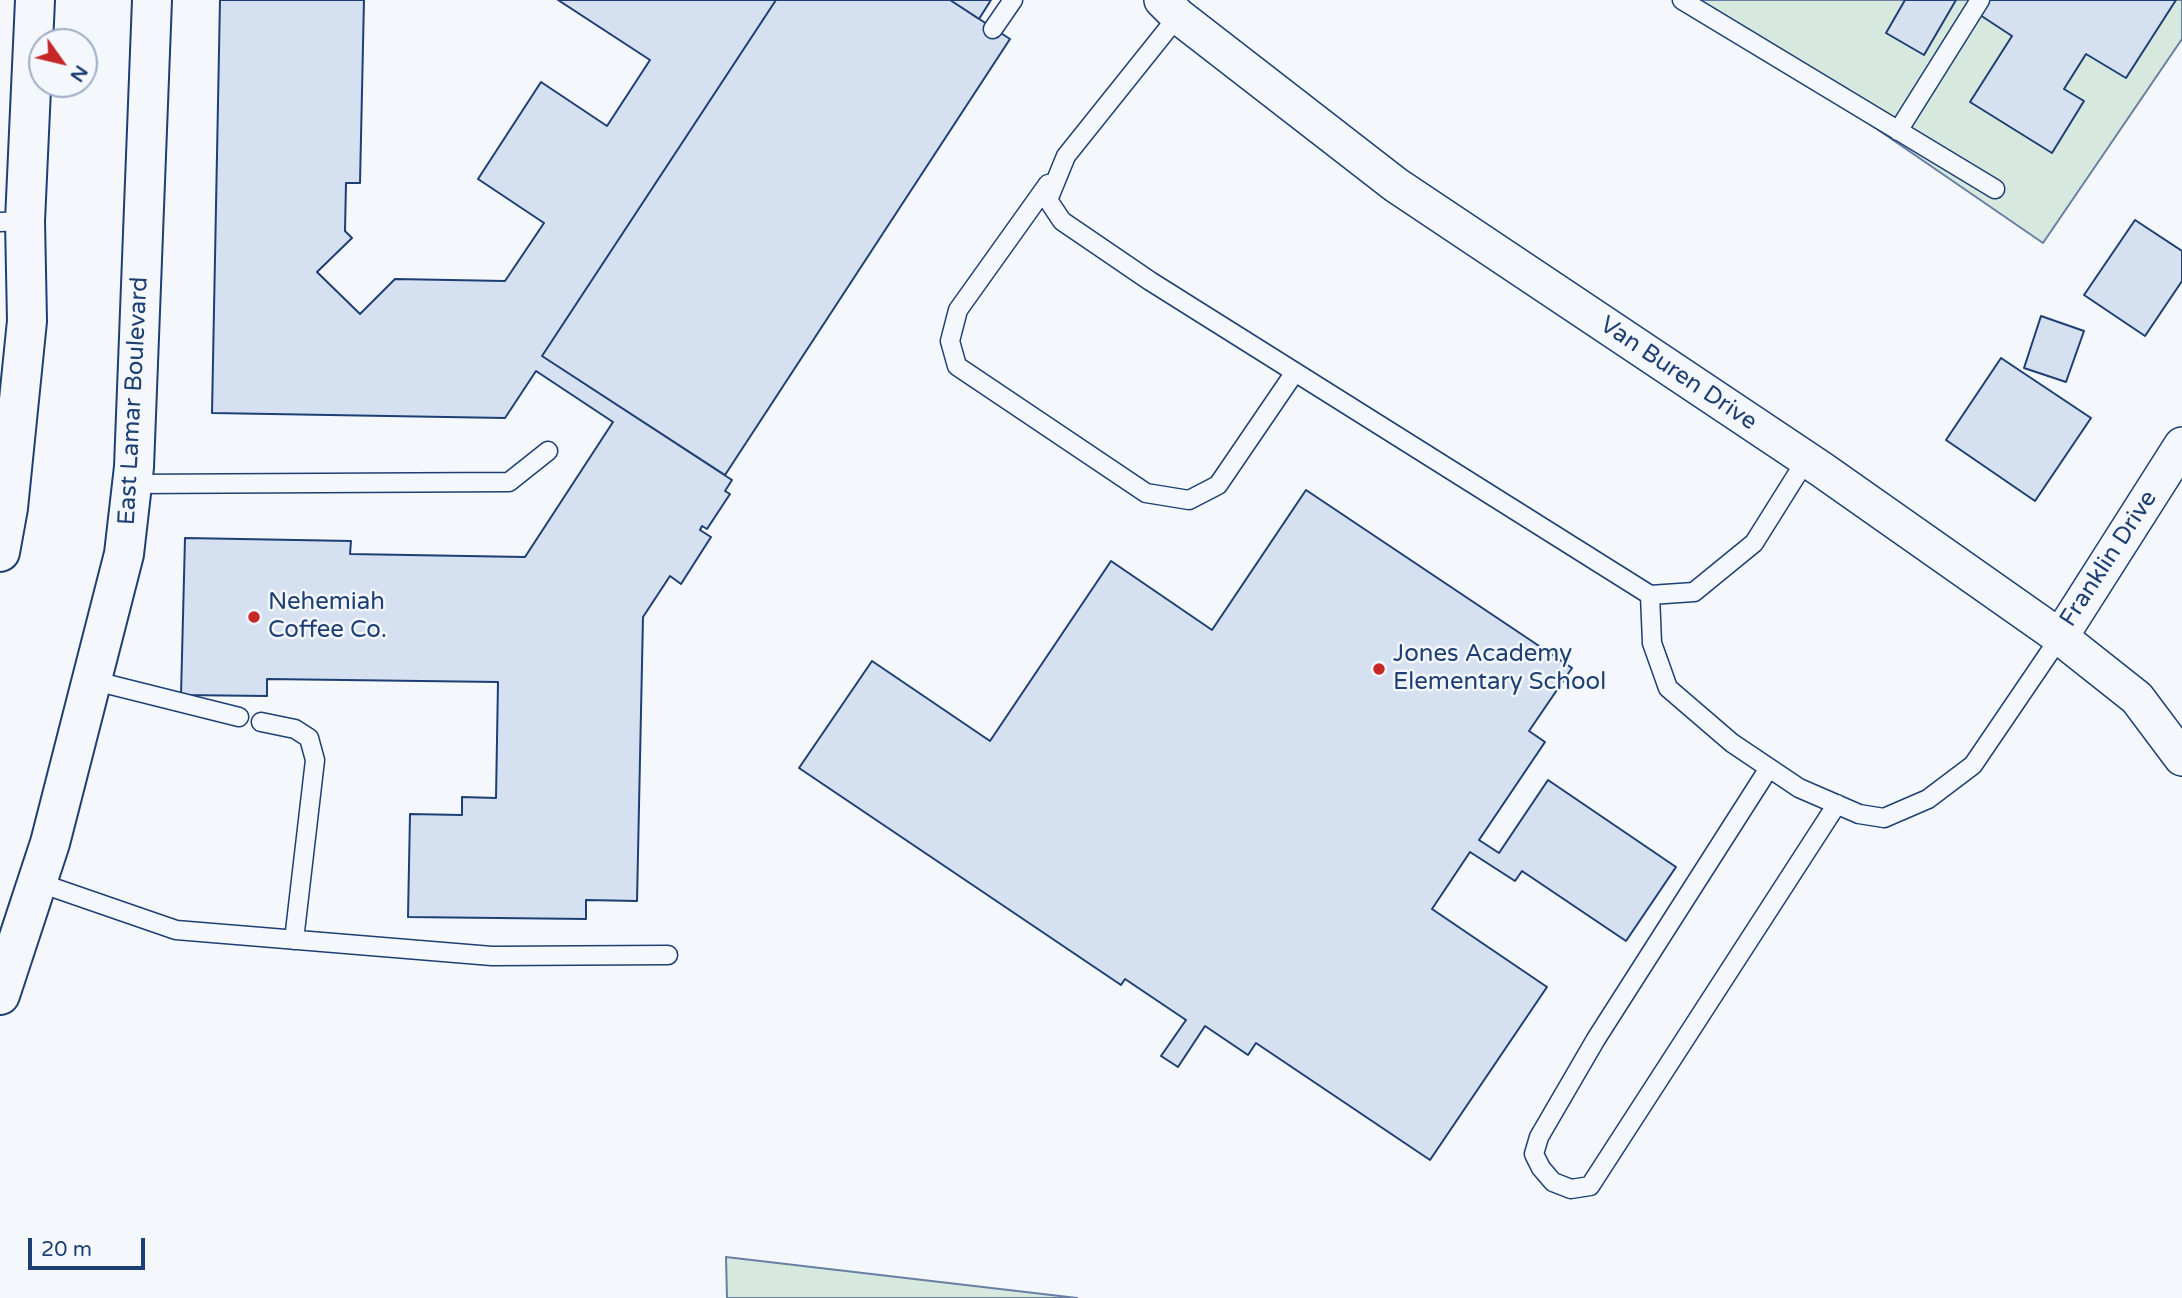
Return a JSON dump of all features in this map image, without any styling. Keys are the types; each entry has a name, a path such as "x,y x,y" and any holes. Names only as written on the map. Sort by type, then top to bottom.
{"main road":[{"path":"0,552 8,508 27,321 13,222 35,0"},
{"name":"East Lamar Boulevard","path":"0,995 50,843 124,554 132,484 152,0"}],"street":[{"name":"Van Buren Drive","path":"1170,8 1396,185 1806,460 2060,637 2137,698 2182,758"},
{"name":"Franklin Drive","path":"2060,637 2182,445"}],"lane":[{"path":"993,29 1013,0"},
{"path":"1682,0 1996,189"},
{"path":"1898,131 1980,0"},
{"path":"1170,8 958,310 950,341 957,366 1146,493 1189,500 1218,485 1295,372"},
{"path":"1065,160 1048,200 1062,221 1150,281 1650,595 1694,592 1754,543 1806,460"},
{"path":"132,484 509,482 548,451"},
{"path":"1650,595 1652,643 1668,688 1731,743 1799,788 1859,814 1884,818 1928,799 1973,765 2060,637"},
{"path":"91,680 239,717"},
{"path":"261,722 295,729 309,738 315,760 295,940"},
{"path":"1769,768 1596,1040 1539,1136 1534,1154 1552,1182 1571,1189 1590,1186 1837,804"},
{"path":"37,882 176,930 492,956 668,955"}],"shaded area":[{"path":"1689,0 2182,0 2182,39 2043,243"},
{"path":"726,1257 1077,1298 727,1298"}],"building":[{"path":"220,0 364,0 360,183 346,183 345,231 352,238 317,272 360,314 395,279 505,281 544,223 478,179 541,82 607,126 650,60 558,0 776,0 542,356 732,480 725,491 730,494 707,529 702,526 700,530 711,537 681,584 670,576 643,617 637,901 586,900 586,919 408,917 410,814 462,815 462,797 496,798 498,682 267,679 267,696 181,695 185,538 351,541 350,554 525,557 613,422 536,371 505,418 212,413"},
{"path":"776,0 950,0 1010,39 725,475 542,356"},
{"path":"950,0 991,0 979,19"},
{"path":"1905,0 1956,0 1924,55 1886,33"},
{"path":"1989,0 2176,0 2126,78 2086,54 2064,89 2084,101 2052,153 1970,102 2012,36 1980,15"},
{"path":"2135,220 2182,251 2182,281 2145,336 2084,295"},
{"path":"2041,316 2084,331 2066,382 2024,368"},
{"path":"2001,358 2091,418 2035,501 1946,440"},
{"path":"1306,490 1572,668 1529,731 1545,742 1479,840 1499,853 1548,780 1676,867 1626,941 1522,871 1515,881 1470,852 1432,909 1547,987 1430,1160 1256,1043 1248,1055 1205,1026 1178,1067 1161,1056 1186,1020 1125,979 1121,985 799,768 872,661 990,741 1111,561 1212,630"}],"place":[{"name":"Nehemiah Coffee Co.","path":"254,617"},
{"name":"Jones Academy Elementary School","path":"1379,669"}]}
